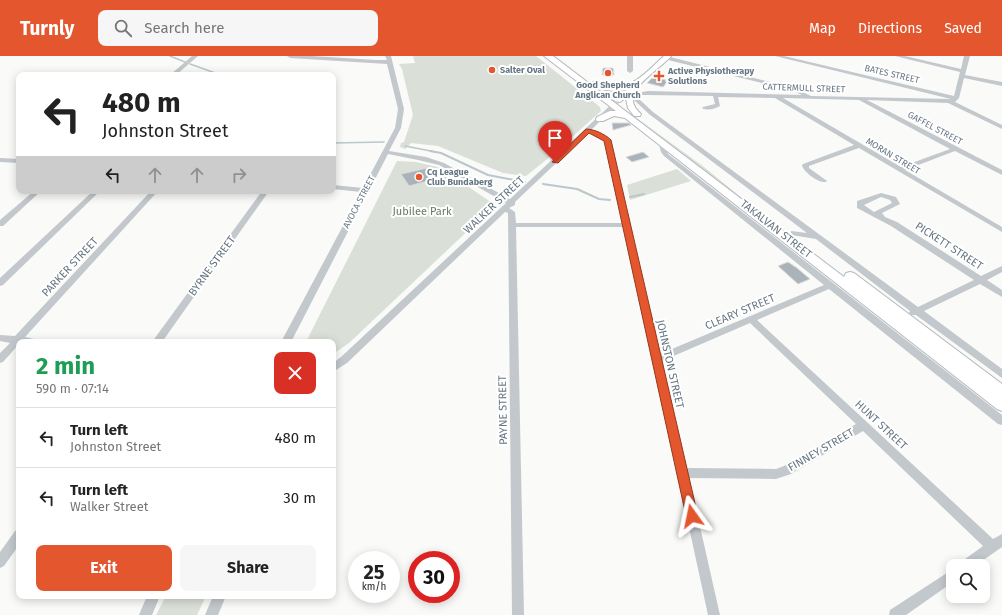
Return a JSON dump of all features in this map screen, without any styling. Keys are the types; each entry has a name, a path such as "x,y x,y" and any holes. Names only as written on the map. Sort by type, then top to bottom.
{"highway":[{"name":"TAKALVAN STREET","path":"548,56 616,103 794,233 900,320 959,372 1002,405"},
{"name":"TAKALVAN STREET","path":"558,56 595,84 616,103"},
{"path":"600,119 615,113 633,116"},
{"name":"TAKALVAN STREET","path":"633,116 662,141 900,320 1002,392"}],"main road":[{"name":"WALKER STREET","path":"616,103 667,57"},
{"path":"595,84 608,88 621,89 631,87 642,80"},
{"path":"633,116 629,99 635,86"}],"street":[{"path":"176,72 196,56"},
{"path":"290,56 388,59"},
{"path":"630,56 630,72"},
{"name":"BATES STREET","path":"778,56 952,100"},
{"path":"898,56 1002,84"},
{"path":"967,56 963,73 952,100 1002,127"},
{"path":"667,57 796,90 810,97"},
{"name":"AVOCA STREET","path":"288,339 398,128 401,119 399,101 388,59"},
{"name":"CATTERMULL STREET","path":"636,97 639,94 648,93 952,100"},
{"path":"705,108 718,105 715,94"},
{"name":"TAKALVAN STREET","path":"636,97 637,102 650,113 1002,374"},
{"name":"MORAN STREET","path":"776,97 1002,230"},
{"name":"GAFFEL STREET","path":"859,99 1002,173"},
{"name":"WALKER STREET","path":"336,366 588,131 616,103"},
{"name":"JOHNSTON STREET","path":"588,131 602,136 607,140 714,615"},
{"name":"TAKALVAN STREET","path":"662,141 666,155 1002,421"},
{"path":"824,182 806,169 805,165 858,146"},
{"path":"899,170 955,149"},
{"path":"386,152 424,159 449,168 499,198 508,206"},
{"path":"0,160 16,161"},
{"path":"336,187 366,190"},
{"path":"0,224 35,194"},
{"path":"0,283 93,194"},
{"name":"PARKER STREET","path":"19,339 152,194"},
{"name":"BYRNE STREET","path":"159,339 264,194"},
{"name":"PICKETT STREET","path":"882,218 878,212 895,205 896,202 893,199 881,195 860,203 860,206 868,211 882,218 894,224 1002,294"},
{"name":"PAYNE STREET","path":"508,206 511,212 512,225 518,615"},
{"path":"512,225 627,225"},
{"path":"794,233 818,237"},
{"path":"900,320 1002,269"},
{"name":"CLEARY STREET","path":"657,359 752,320 831,285"},
{"name":"HUNT STREET","path":"752,320 864,425 998,543"},
{"path":"0,338 16,340"},
{"name":"PARKER STREET","path":"0,359 16,342"},
{"path":"920,356 959,372"},
{"name":"FINNEY STREET","path":"682,473 776,474 787,470 864,425"},
{"path":"0,562 16,539"},
{"path":"975,559 998,543"},
{"path":"895,615 946,580"},
{"path":"144,615 152,599"},
{"path":"211,615 219,599"}],"green space":[{"path":"413,56 536,56 600,107 601,111 551,156 526,176 503,173 438,146 411,143 405,149 400,147 401,143 404,142 413,115 402,69 399,64 415,63"},
{"path":"627,111 704,167 765,217"},
{"name":"Jubilee Park","path":"397,161 416,162 441,168 495,205 349,343 336,352 336,339 308,339"},
{"path":"677,169 691,181 630,200 627,185"},
{"path":"164,599 205,599 197,615 156,615"}],"building":[{"name":"Good Shepherd Anglican Church","path":"603,68 613,68 614,75 602,75"},
{"path":"653,77 666,80 665,81 667,82 663,87 647,83"},
{"path":"612,123 629,123 631,125 613,130"},
{"path":"643,152 649,157 632,162 626,157"},
{"name":"Cq League Club Bundaberg","path":"427,168 436,179 409,186 401,174"},
{"path":"788,262 810,279 798,284 778,266"}],"waterway":[{"path":"170,56 185,62"},
{"path":"190,64 213,72"},
{"path":"336,143 384,142"},
{"path":"405,146 436,152"},
{"path":"430,151 441,153 488,175 525,182"},
{"path":"543,184 577,189 599,199 610,200"},
{"path":"630,197 644,194"}],"place":[{"name":"Salter Oval","path":"492,70"},
{"name":"Good Shepherd Anglican Church","path":"608,73"},
{"name":"Active Physiotherapy Solutions","path":"659,76"},
{"name":"Cq League Club Bundaberg","path":"419,177"}],"route":[{"path":"555,162 588,131 602,136 607,140 692,516"}]}
